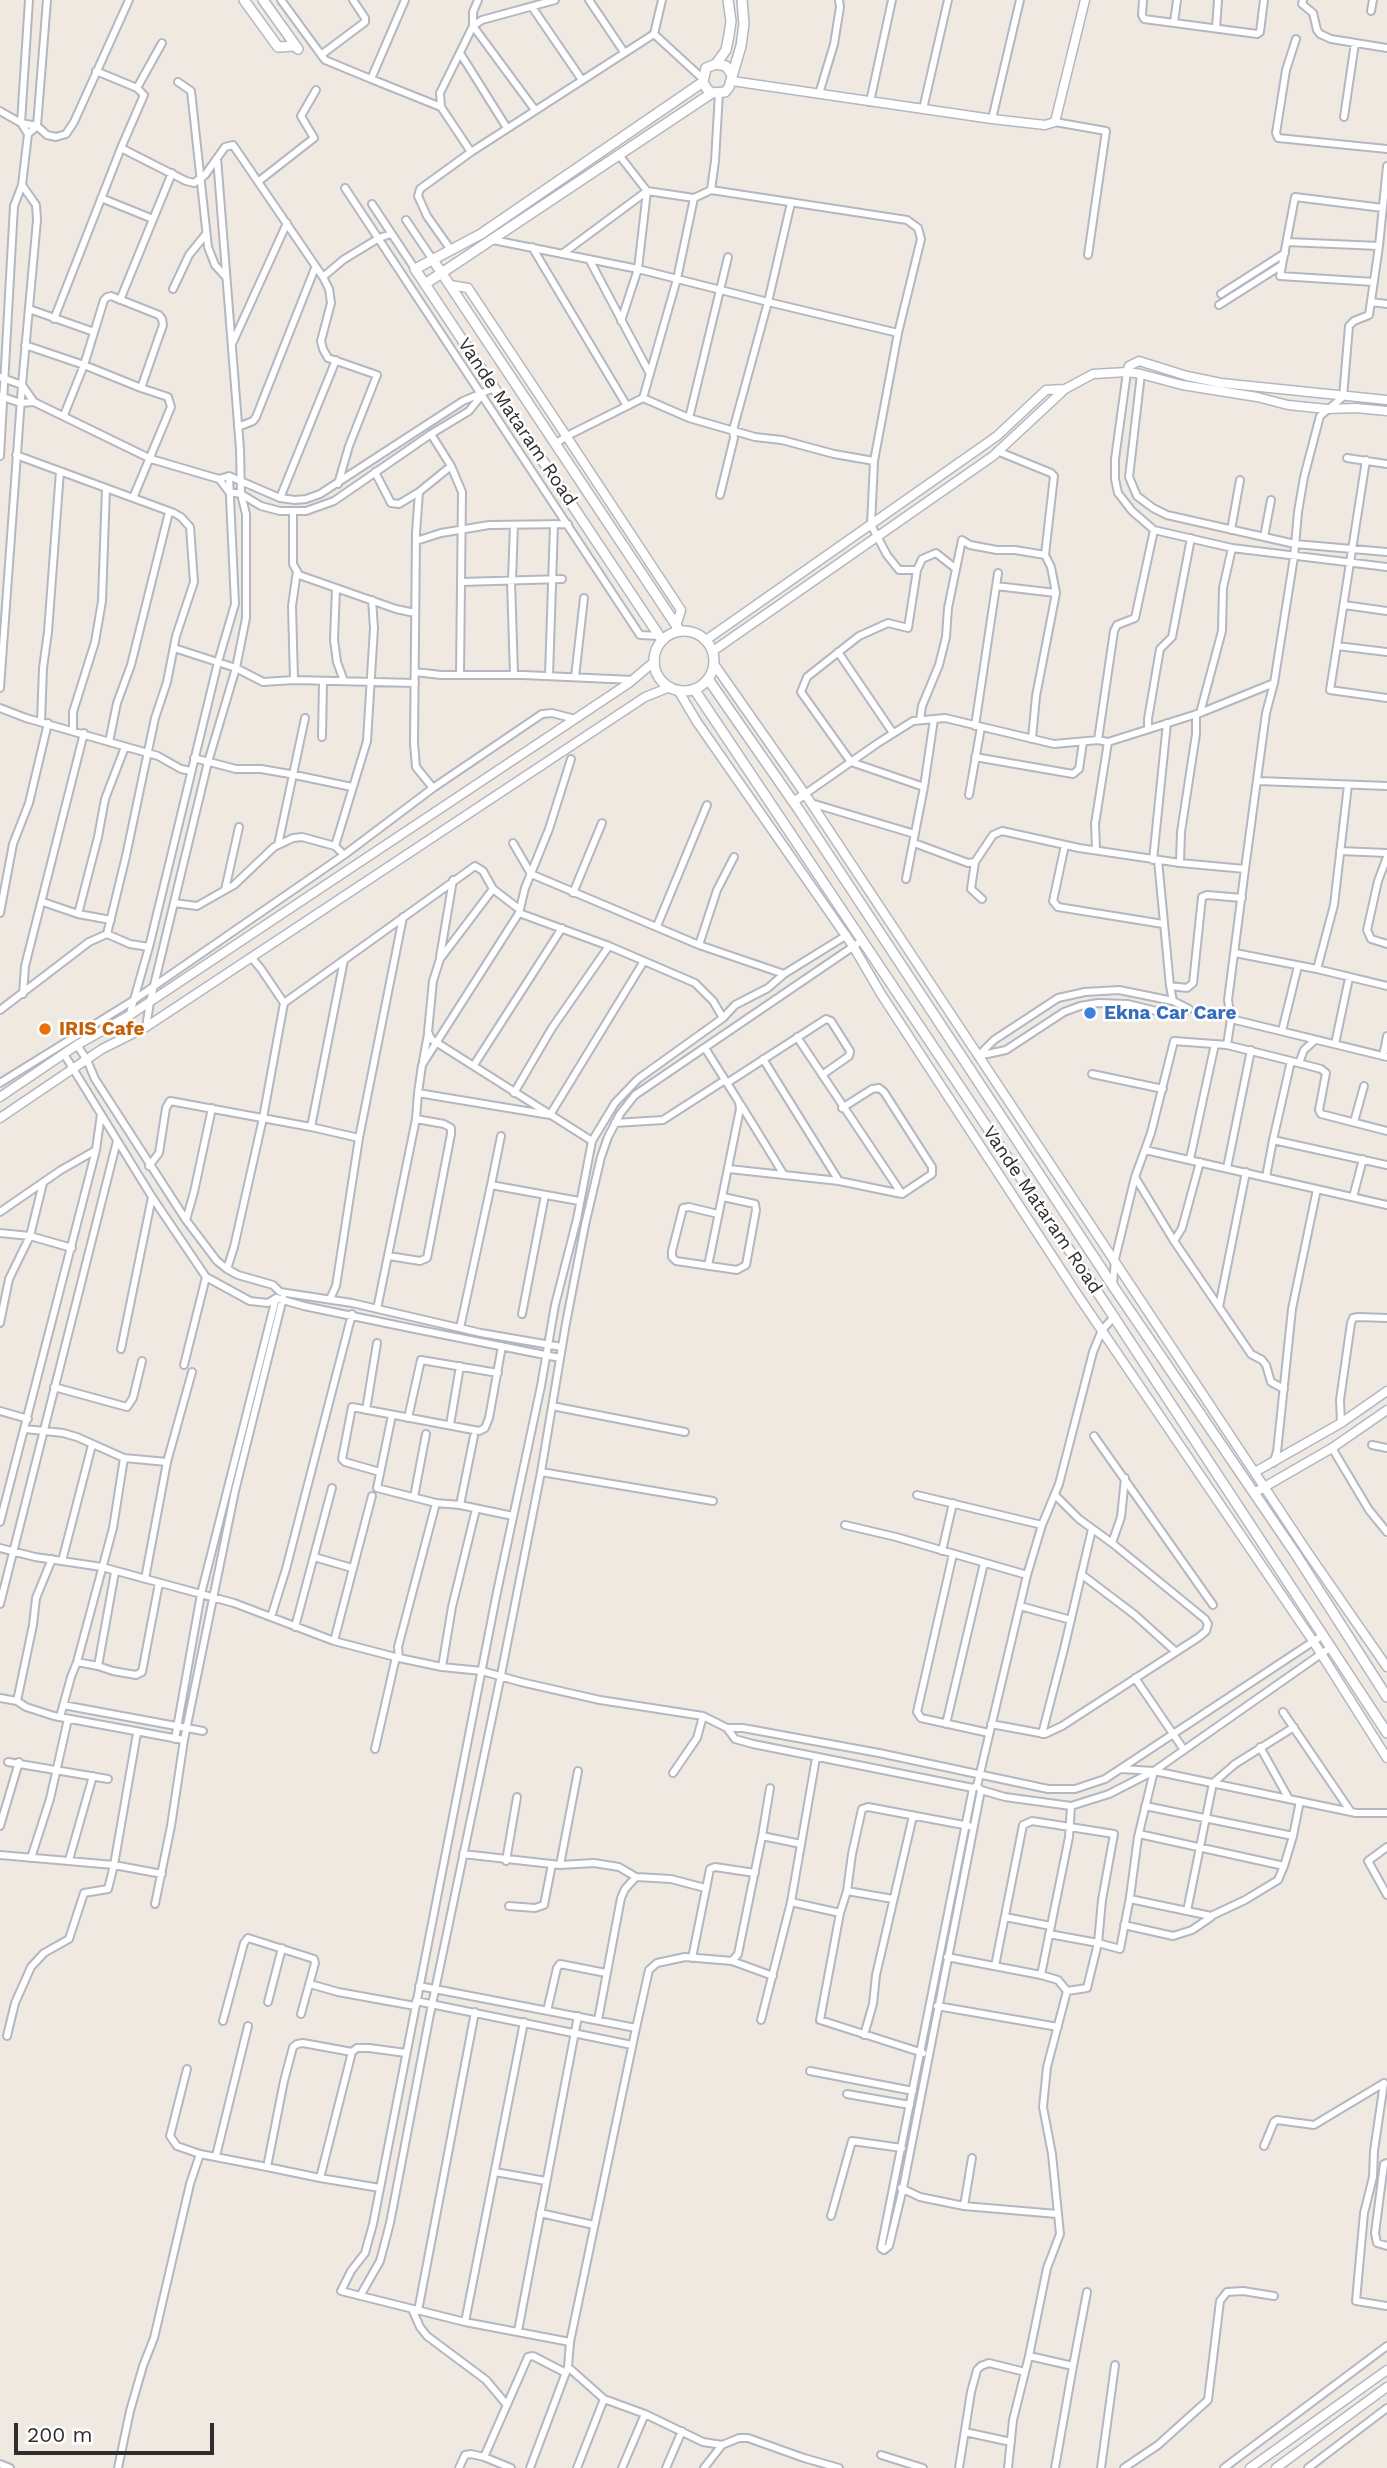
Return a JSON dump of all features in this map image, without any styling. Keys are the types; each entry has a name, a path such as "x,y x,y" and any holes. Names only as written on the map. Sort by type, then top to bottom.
{"main road":[{"path":"244,0 278,47 297,48"},
{"path":"263,0 297,48"},
{"path":"415,269 481,234 702,80 706,68 716,64 726,50 731,21 728,0"},
{"path":"425,284 619,155 716,93 730,87 741,46 744,24 742,0"},
{"path":"716,64 726,66 732,78"},
{"path":"702,80 707,89 716,93"},
{"name":"Vande Mataram Road","path":"433,260 678,629"},
{"name":"Vande Mataram Road","path":"415,269 661,638"},
{"path":"678,629 699,634 706,640 713,651 714,664 708,679 694,689 674,688 659,676 654,661 661,638 678,629"},
{"name":"Vande Mataram Road","path":"708,679 793,802 1113,1286 1255,1493 1387,1697"},
{"name":"Vande Mataram Road","path":"694,689 1114,1317 1387,1732"}],"street":[{"path":"0,456 15,206 22,185 28,134 21,123 29,0"},
{"path":"28,134 37,126 47,0"},
{"path":"0,111 21,123 37,126 47,135 66,134 129,0"},
{"path":"281,0 330,64 441,107"},
{"path":"321,55 365,22 354,0"},
{"path":"371,79 405,0"},
{"path":"471,152 441,107 440,93 473,26 473,12 478,0"},
{"path":"515,0 517,9"},
{"path":"473,26 482,20 555,0"},
{"path":"589,0 624,52"},
{"path":"451,250 427,216 418,196 420,189 507,128 654,34 662,0"},
{"path":"819,94 834,44 839,0"},
{"path":"870,102 892,0"},
{"path":"923,110 948,0"},
{"path":"992,119 1020,0"},
{"path":"1055,122 1085,0"},
{"path":"1143,0 1143,18 1259,34 1264,0"},
{"path":"1174,23 1177,0"},
{"path":"1216,28 1218,0"},
{"path":"1303,0 1302,5 1313,13 1317,30 1321,34 1387,48"},
{"path":"1371,11 1373,0"},
{"path":"532,7 582,80"},
{"path":"473,26 535,110"},
{"path":"654,34 702,80"},
{"path":"1296,39 1286,70 1276,133 1278,138 1387,149"},
{"path":"138,88 162,43"},
{"path":"1344,117 1355,43"},
{"path":"297,48 313,44"},
{"path":"460,53 507,128"},
{"path":"54,319 121,148 144,99 138,88 96,71"},
{"path":"732,78 923,110 1045,125 1055,122 1106,131 1088,256"},
{"path":"177,82 191,91 210,257 226,277"},
{"path":"259,180 314,138 301,116 316,90"},
{"path":"711,190 715,161 716,93"},
{"path":"121,148 194,183 201,179 226,147 233,145 323,277 329,289 331,303 321,344 328,358 377,375 349,446 338,484"},
{"path":"619,155 647,191 694,198 711,190 906,220 918,228 921,239 898,333 874,461 871,525 887,555 900,570 917,570"},
{"path":"146,1027 208,762 236,668 246,618 246,514 241,494 217,158"},
{"path":"1227,1045 1231,1019 1228,1000 1245,869 1259,781 1266,713 1274,684 1294,557 1298,512 1320,416 1343,397 1349,326 1354,321 1369,316 1387,166"},
{"path":"120,300 172,173"},
{"path":"0,688 20,403 37,220 36,205 22,185"},
{"path":"345,187 640,635 661,638"},
{"path":"562,254 647,191"},
{"path":"621,321 638,269 647,191"},
{"path":"1374,282 1280,276 1294,197 1383,208"},
{"path":"101,198 153,219"},
{"path":"555,444 643,398 677,279 694,198"},
{"path":"720,495 734,438 733,430 768,302 791,203"},
{"name":"Vande Mataram Road","path":"372,204 415,269"},
{"name":"Vande Mataram Road","path":"406,220 433,260"},
{"path":"232,345 287,223"},
{"path":"173,289 189,255 206,234"},
{"path":"323,277 343,260 379,238 391,234"},
{"path":"493,240 638,269 898,333"},
{"path":"1287,242 1379,246"},
{"path":"532,247 627,406"},
{"path":"1221,294 1285,253"},
{"path":"689,418 728,257"},
{"path":"589,259 650,374"},
{"path":"1219,305 1283,265"},
{"path":"238,427 256,417 315,268"},
{"path":"450,285 468,288 567,436 681,610 678,629"},
{"path":"64,415 84,365 104,300 111,296 162,318 163,325 141,388"},
{"path":"1371,302 1387,304"},
{"path":"29,309 94,332"},
{"path":"0,324 8,326"},
{"path":"25,345 168,397 171,407 133,498"},
{"path":"280,498 336,360"},
{"path":"1387,400 1221,383 1187,376 1139,360 1129,366 1127,372 1115,459 1118,493 1132,511 1154,530 1232,548 1387,567"},
{"path":"713,651 998,451 1065,389 1093,374 1141,374 1182,385 1257,397 1288,405 1387,411"},
{"path":"1141,374 1129,477 1138,496 1167,515 1231,530 1295,544 1387,552"},
{"path":"3,378 22,385 34,402"},
{"path":"2,397 20,403 34,402 151,459 219,479 229,476 280,498 306,499 338,484 463,401 494,388"},
{"path":"706,640 997,436 1046,390 1065,389"},
{"path":"219,479 229,492 241,494 261,506 293,512 306,511 334,502 431,434 469,411 482,395"},
{"path":"643,398 689,418 755,437 782,440 874,461"},
{"path":"431,434 451,466 462,492 460,675"},
{"path":"998,451 1054,476 1045,555 1051,567 1056,593 1037,686 1032,739"},
{"path":"16,455 169,512 181,517 190,527 194,582 155,718 107,934"},
{"path":"1347,458 1387,464"},
{"path":"1366,460 1330,690 1387,698"},
{"path":"375,472 391,503 399,504 419,492 451,466"},
{"path":"0,914 3,875 29,803 44,723 43,668 60,471"},
{"path":"123,1038 149,947 218,662 235,604 229,476"},
{"path":"1231,530 1240,480"},
{"path":"73,730 73,712 95,642 102,601 106,488"},
{"path":"419,492 414,743 416,767 433,788"},
{"path":"1264,537 1271,500"},
{"path":"108,741 117,703 131,665 169,512"},
{"path":"293,512 293,564 299,575 396,609 415,613"},
{"path":"549,676 550,578 554,524"},
{"path":"416,541 441,533 489,525 568,524"},
{"path":"514,525 511,581 514,675"},
{"path":"1098,740 1114,631 1117,625 1135,618 1154,530"},
{"path":"0,534 10,538"},
{"path":"1148,729 1160,649 1172,637 1191,538"},
{"path":"920,720 922,706 939,665 946,637 948,608 962,540 970,545 997,550 1045,555"},
{"path":"1180,863 1181,832 1198,713 1222,631 1223,588 1232,548"},
{"path":"924,787 851,762 801,692 807,677 859,636 888,623 908,628 917,570 922,559 936,553 955,568"},
{"path":"294,680 292,606 297,571"},
{"path":"969,796 998,573"},
{"path":"461,582 562,579"},
{"path":"996,586 1056,593"},
{"path":"336,588 334,640 337,662 344,681"},
{"path":"575,677 584,598"},
{"path":"335,846 367,741 374,628 372,600"},
{"path":"1344,605 1387,611"},
{"path":"1337,646 1387,652"},
{"path":"174,648 236,668 263,682 294,680 415,683"},
{"path":"838,652 893,733"},
{"path":"0,1097 77,1045 150,1002 575,719 633,680 654,661"},
{"path":"714,664 805,794 1387,1667"},
{"path":"415,672 633,680"},
{"path":"322,737 323,682"},
{"path":"793,802 914,721 945,718 1054,744 1098,740 1108,742 1198,713 1274,684"},
{"path":"0,1118 87,1060 146,1027 636,703 674,688 853,946 881,994 1102,1330 1322,1654 1387,1758"},
{"path":"0,708 159,756 181,769 191,771"},
{"path":"0,1083 134,1000 542,714 552,713 575,719"},
{"path":"278,845 305,718"},
{"path":"906,879 934,719"},
{"path":"1167,723 1156,860 1173,1002"},
{"path":"23,994 25,966 84,733"},
{"path":"975,757 1073,774 1079,769 1083,742"},
{"path":"1096,849 1095,824 1108,742"},
{"path":"78,914 105,799 125,747"},
{"path":"194,758 236,769 261,769 352,787"},
{"path":"422,1065 519,911 571,759"},
{"path":"1259,781 1387,786"},
{"path":"1317,968 1334,905 1348,785"},
{"path":"811,803 915,834"},
{"path":"657,926 707,806"},
{"path":"573,893 602,823"},
{"path":"225,890 239,827"},
{"path":"982,899 971,889 975,862 993,835 1002,831 1156,860 1245,869"},
{"path":"174,903 197,906 234,885 278,845 293,838 302,837 335,846 344,855"},
{"path":"513,843 531,874 699,944 784,974"},
{"path":"914,843 958,861 975,862"},
{"path":"1065,845 1053,901 1058,907 1163,923"},
{"path":"1340,850 1387,855 1367,930 1371,939 1387,944"},
{"path":"699,944 717,890 734,857"},
{"path":"284,1003 453,880 478,866 493,889 519,911 695,983 713,1001 723,1018"},
{"path":"377,1310 416,1119 433,981 440,959 453,880"},
{"path":"440,959 493,889"},
{"path":"1170,986 1187,988 1193,983 1202,897 1207,895 1242,898"},
{"path":"43,902 78,914 111,920"},
{"path":"330,1299 336,1286 359,1138 404,917"},
{"path":"474,1065 562,928"},
{"path":"570,2342 465,2322 341,2291 351,2271 365,2253 373,2224 513,1516 592,1141 615,1102 638,1079 723,1018 735,1005 768,988 784,974 856,929"},
{"path":"0,1010 89,942 107,934 130,944 149,947"},
{"path":"360,2296 380,2261 390,2222 432,2002 501,1675 585,1225 601,1157 615,1124 635,1095 863,940"},
{"path":"514,1093 552,1028 609,946"},
{"path":"1235,953 1317,968 1387,986"},
{"path":"227,1269 263,1118 284,1003 251,957"},
{"path":"311,1127 344,960"},
{"path":"550,1115 644,961"},
{"path":"1282,1031 1298,966"},
{"path":"1335,1044 1349,978"},
{"path":"1119,990 1173,1002 1189,1009 1172,1015 1128,1004 1098,1003 1080,1006 1064,1012 1006,1050 978,1056 995,1040 1058,998 1085,992 1119,990"},
{"path":"1231,1019 1385,1056 1387,1036"},
{"path":"615,1124 663,1121 823,1020 828,1020 849,1049 849,1056 822,1075"},
{"path":"428,1032 436,1043 592,1141"},
{"path":"797,1037 902,1194"},
{"path":"1266,1177 1273,1140 1295,1062 1315,1040"},
{"path":"1113,1286 1115,1259 1135,1177 1163,1089 1174,1041 1227,1045 1321,1069 1326,1073 1319,1110 1321,1114 1387,1131"},
{"path":"1190,1159 1215,1044"},
{"path":"77,1045 149,1166 217,1261 227,1269 273,1285 280,1295 352,1314 560,1358"},
{"path":"705,1048 783,1175"},
{"path":"1227,1168 1251,1050"},
{"path":"64,1054 152,1197 206,1277 250,1301 268,1303 280,1295 330,1299 562,1347"},
{"path":"763,1059 839,1181"},
{"path":"1092,1074 1163,1089"},
{"path":"1354,1122 1364,1086"},
{"path":"729,1170 839,1181 902,1194 932,1174 932,1167 879,1088 872,1089 842,1108"},
{"path":"418,1093 550,1115"},
{"path":"149,1166 159,1153 167,1104 174,1101 359,1138"},
{"path":"708,1266 729,1170 739,1102"},
{"path":"186,1220 197,1182 212,1108"},
{"path":"0,1522 72,1248 96,1150 101,1114"},
{"path":"389,1255 420,1261 427,1258 451,1128 444,1124 416,1119"},
{"path":"460,1328 501,1136"},
{"path":"1273,1140 1387,1165"},
{"path":"0,1604 117,1141"},
{"path":"0,1212 61,1170 96,1150"},
{"path":"1145,1150 1387,1205"},
{"path":"1353,1198 1363,1159"},
{"path":"1174,1241 1182,1228 1200,1161"},
{"path":"1219,1307 1246,1172"},
{"path":"1135,1177 1174,1241 1251,1354 1266,1365 1271,1382 1284,1389"},
{"path":"0,1322 9,1279 30,1236 43,1183"},
{"path":"491,1185 579,1201"},
{"path":"1273,1464 1277,1452 1292,1309 1317,1189"},
{"path":"522,1314 545,1195"},
{"path":"121,1349 152,1197"},
{"path":"718,1214 683,1208 672,1257 680,1262 737,1270 743,1268 748,1260 755,1204 723,1197"},
{"path":"0,1233 30,1236 72,1248"},
{"path":"184,1365 206,1277"},
{"path":"175,1739 201,1594 280,1295"},
{"path":"155,1904 201,1649 280,1295"},
{"path":"271,1617 286,1570 352,1314"},
{"path":"977,1788 965,1825 928,2005 881,2248 884,2250 889,2246 903,2188 974,1828 979,1775 1027,1575 1042,1525 1055,1496 1093,1352 1102,1330 1114,1317"},
{"path":"1340,1423 1340,1400 1350,1323 1353,1318 1358,1317 1387,1318"},
{"path":"366,1410 377,1343"},
{"path":"380,1472 345,1462 341,1456 352,1407 479,1431 485,1427 489,1418 502,1346"},
{"path":"408,1418 421,1360 498,1373"},
{"path":"54,1387 127,1407 133,1398 142,1361"},
{"path":"450,1425 460,1366"},
{"path":"145,1579 167,1462 192,1373"},
{"path":"1255,1472 1340,1423 1387,1391"},
{"path":"552,1406 685,1432"},
{"path":"1255,1493 1332,1448 1387,1410"},
{"path":"0,1411 28,1419"},
{"path":"392,1415 377,1488 436,1503 513,1516"},
{"path":"25,1429 70,1435 124,1458 167,1462"},
{"path":"414,1497 426,1434"},
{"path":"460,1505 474,1436"},
{"path":"1094,1436 1213,1605"},
{"path":"62,1562 92,1445"},
{"path":"1372,1445 1387,1447"},
{"path":"1332,1448 1370,1510 1387,1532"},
{"path":"60,1717 78,1662 113,1528 124,1458"},
{"path":"541,1472 713,1501"},
{"path":"1112,1543 1121,1517 1125,1478"},
{"path":"295,1626 332,1488"},
{"path":"917,1495 1042,1525"},
{"path":"334,1641 372,1496"},
{"path":"991,1724 1042,1734 1062,1726 1206,1631 1208,1624 1055,1496"},
{"path":"375,1749 398,1647 436,1503"},
{"path":"942,1551 953,1503"},
{"path":"442,1667 452,1607 476,1509"},
{"path":"845,1525 1027,1575"},
{"path":"1042,1734 1092,1529"},
{"path":"0,1548 62,1562 102,1567 213,1597 334,1641 397,1658 482,1671 600,1700 703,1716 727,1728 751,1729 839,1745 1048,1789 1075,1789 1105,1779 1323,1635"},
{"path":"953,1554 917,1712 921,1718 989,1733"},
{"path":"314,1557 352,1568"},
{"path":"18,1701 36,1598 52,1559"},
{"path":"946,1724 984,1563"},
{"path":"98,1666 115,1572"},
{"path":"1081,1574 1135,1615 1175,1652"},
{"path":"78,1662 136,1675 142,1672 159,1583"},
{"path":"1020,1606 1071,1620"},
{"path":"727,1728 735,1738 816,1758 977,1788 1005,1797 1071,1806 1110,1794 1154,1771 1331,1647"},
{"path":"1135,1678 1184,1750"},
{"path":"0,1698 18,1701 26,1707 60,1717 184,1740"},
{"path":"63,1705 203,1731"},
{"path":"1283,1712 1351,1812"},
{"path":"673,1773 697,1738 703,1716"},
{"path":"31,1858 57,1770 68,1718"},
{"path":"1187,1911 1208,1819 1213,1783 1235,1764 1294,1727"},
{"path":"7,2036 15,2003 31,1967 44,1953 67,1941 81,1896 87,1891 107,1889 114,1866 137,1732"},
{"path":"1260,1747 1289,1799"},
{"path":"761,2020 791,1902 816,1758"},
{"path":"8,1762 108,1779"},
{"path":"0,1826 19,1762"},
{"path":"1121,1769 1154,1771 1351,1812 1387,1813"},
{"path":"509,1906 536,1908 544,1905 578,1771"},
{"path":"1049,1934 1120,1949 1139,1834 1154,1771"},
{"path":"69,1860 93,1776"},
{"path":"733,1961 738,1954 770,1788"},
{"path":"506,1861 517,1797"},
{"path":"1124,1925 1173,1936 1192,1930 1211,1916 1278,1881 1293,1836 1300,1801"},
{"path":"456,1805 473,1808"},
{"path":"1041,1975 1070,1828 1071,1806"},
{"path":"1146,1806 1293,1836"},
{"path":"930,2055 820,2020 840,1913 848,1891 852,1854 862,1810 868,1807 974,1828"},
{"path":"864,2035 913,1816"},
{"path":"995,1966 1023,1825 1032,1821 1114,1834 1102,1900 1098,1943 1087,1988 1067,1991"},
{"path":"1139,1834 1284,1866"},
{"path":"762,1836 801,1844"},
{"path":"1387,1847 1370,1858 1368,1864 1387,1895"},
{"path":"0,1854 69,1860 162,1874"},
{"path":"463,1854 506,1861 619,1867 636,1877 671,1879 705,1888"},
{"path":"692,1958 710,1869 715,1867 755,1873"},
{"path":"598,2020 621,1898 636,1877"},
{"path":"848,1891 893,1899"},
{"path":"1130,1899 1211,1916"},
{"path":"791,1902 840,1913"},
{"path":"1005,1917 1051,1926"},
{"path":"223,2021 246,1939 250,1938 314,1959 316,1964 301,2014"},
{"path":"268,2002 282,1948"},
{"path":"940,1954 1041,1975 1058,1980 1067,1991"},
{"path":"530,2468 567,2370 570,2342 649,1970 657,1963 692,1958 733,1961 773,1976"},
{"path":"547,2011 560,1964 606,1973"},
{"path":"310,1984 338,1992 415,2003 432,2002 632,2045"},
{"path":"419,1986 636,2028"},
{"path":"1007,2468 1013,2420 1029,2357 1046,2268 1060,2234 1052,2154 1043,2107 1047,2067 1067,1991"},
{"path":"928,2005 1058,2027"},
{"path":"475,2012 415,2310 420,2327 428,2336 486,2380 507,2404"},
{"path":"517,2331 578,2016"},
{"path":"465,2322 524,2022"},
{"path":"216,2156 248,2026"},
{"path":"267,2167 293,2047 303,2043 352,2052"},
{"path":"320,2178 352,2052 357,2048 369,2048 406,2053"},
{"path":"187,2069 170,2136 177,2146 200,2154 380,2188"},
{"path":"810,2071 913,2091"},
{"path":"1264,2146 1277,2120 1314,2125 1386,2082"},
{"path":"1386,2082 1374,2151 1373,2177 1364,2213 1356,2301 1387,2306"},
{"path":"847,2094 910,2105"},
{"path":"831,2216 852,2141 902,2148"},
{"path":"118,2468 130,2411 154,2338 190,2184 200,2154"},
{"path":"964,2206 972,2158"},
{"path":"1387,2163 1384,2164 1375,2233 1377,2243 1387,2246"},
{"path":"495,2172 546,2181"},
{"path":"894,2186 920,2197 964,2206 1057,2214"},
{"path":"540,2213 594,2225"},
{"path":"1124,2468 1158,2445 1208,2400 1220,2301 1227,2292 1243,2291 1274,2296"},
{"path":"1055,2468 1087,2292"},
{"path":"1224,2468 1387,2346"},
{"path":"484,2457 530,2356 567,2370 604,2399 645,2414 703,2442 722,2445"},
{"path":"1029,2357 1073,2366"},
{"path":"959,2468 977,2370 989,2363 1025,2372"},
{"path":"1101,2468 1105,2421 1115,2365"},
{"path":"1250,2468 1387,2370"},
{"path":"1276,2468 1387,2387"},
{"path":"577,2468 604,2399"},
{"path":"1308,2468 1387,2408"},
{"path":"622,2468 645,2414"},
{"path":"666,2468 682,2431"},
{"path":"965,2432 1011,2442"},
{"path":"704,2468 722,2445 739,2438 748,2438 839,2468"},
{"path":"459,2468 465,2455 471,2454 511,2468"},
{"path":"881,2455 923,2468"},
{"path":"0,2464 10,2468"}],"place":[{"name":"Ekna Car Care","path":"1090,1013"},
{"name":"IRIS Cafe","path":"45,1029"}]}
